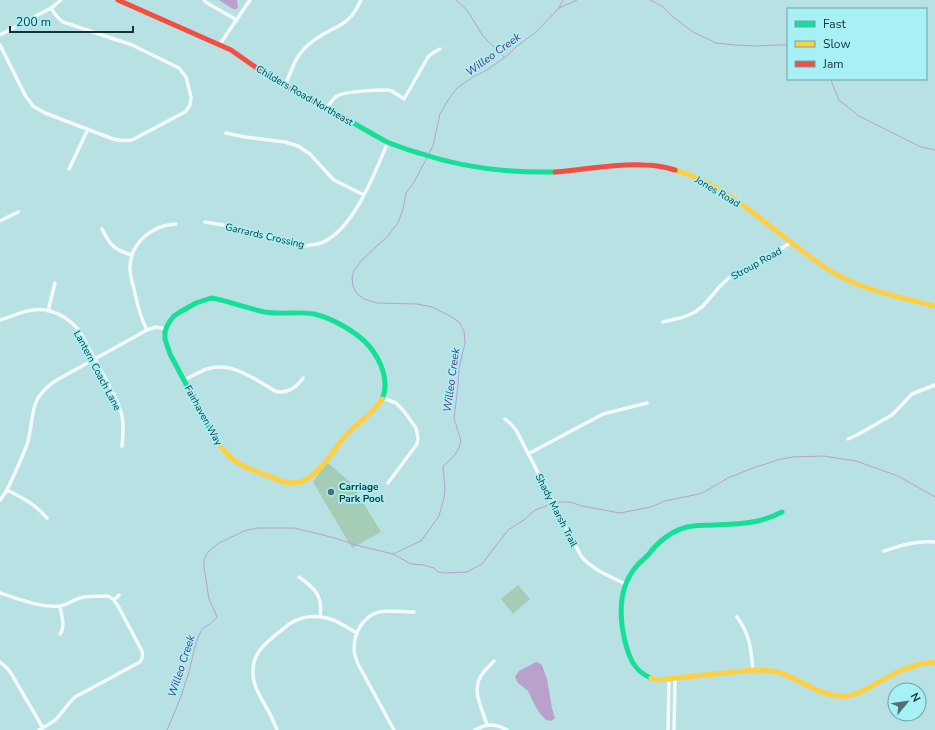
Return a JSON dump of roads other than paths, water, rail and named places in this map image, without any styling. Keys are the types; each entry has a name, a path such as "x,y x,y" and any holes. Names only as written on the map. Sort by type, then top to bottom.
{"street":[{"path":"0,35 55,6 61,0"},
{"name":"Childers Road Northeast","path":"118,0 220,44 235,52 257,70 388,142 428,156"},
{"path":"204,0 237,20"},
{"path":"220,44 250,0"},
{"path":"285,85 295,62 303,50 319,37 346,21 361,0"},
{"path":"0,45 25,95 33,106 45,113 113,139 119,141 132,140 188,108 191,97 186,77 179,68 132,45 63,22 56,16 51,8"},
{"path":"327,108 336,97 346,93 388,90 404,99 428,57 440,49"},
{"path":"69,169 88,130"},
{"path":"226,133 285,142 298,146 310,154 334,180 364,195"},
{"name":"Garrards Crossing","path":"205,222 223,225 303,246 327,240 355,212 388,142"},
{"name":"Jones Road","path":"428,156 474,167 524,172 558,172 631,164 674,169 696,177 717,188 830,270 856,284 871,290 935,306"},
{"path":"0,221 18,212"},
{"path":"147,330 140,315 131,276 130,268 132,255 142,238 149,232 162,226 176,224"},
{"path":"102,229 110,244 122,252 132,255"},
{"name":"Stroup Road","path":"663,322 678,319 694,312 703,306 730,276 778,251 791,242"},
{"path":"48,311 55,283"},
{"path":"0,500 7,490 24,451 29,434 32,411 40,394 55,381 147,330 156,327 166,328 168,322 178,312 197,302 211,298 223,300 259,311 276,313 309,313 324,317 360,337 366,342 384,373 385,386 383,398 400,406 416,428 418,438 417,444 388,483"},
{"name":"Lantern Coach Lane","path":"0,320 31,310 48,311 62,316 73,324 82,335 114,395 122,415 122,446"},
{"name":"Fairhaven Way","path":"166,328 165,341 167,347 218,443 228,455 245,467 284,482 306,480 316,472 342,438 376,407 383,398"},
{"path":"184,380 208,369 223,367 231,368 280,393 292,389 298,385 303,378"},
{"path":"848,439 892,415 912,394 935,385"},
{"path":"528,454 603,414 647,403"},
{"name":"Shady Marsh Trail","path":"505,419 516,430 581,556 595,569 626,584"},
{"path":"7,490 34,505 47,518"},
{"path":"782,512 768,519 754,523 694,526 676,531 666,536 635,569 626,584 621,600 620,617 631,661 637,670 646,677 657,680 765,670 777,672 816,690 839,697 858,693 907,667 928,662 935,662"},
{"path":"884,551 921,541 935,542"},
{"path":"298,577 310,585 317,594 321,610 320,617"},
{"path":"0,594 35,604 60,606 80,598 108,596 114,600 142,651 142,658 140,662 74,697 57,718 41,729 12,675 0,662"},
{"path":"114,600 119,595"},
{"path":"60,606 63,626 60,634"},
{"path":"394,730 358,664 355,657 355,641 357,633 364,621 375,614 385,612 414,612"},
{"path":"277,730 255,684 253,672 254,660 258,652 264,645 291,623 301,618 320,617 335,621 357,633"},
{"path":"737,617 748,637 753,670"},
{"path":"142,658 147,659"},
{"path":"487,725 477,697 477,687 481,674 494,661"},
{"path":"674,730 675,678"},
{"path":"668,679 668,730"},
{"path":"475,730 487,725 495,725 507,730"}],"waterway":[{"path":"456,0 467,10 483,36 504,57"},
{"name":"Willeo Creek","path":"429,153 433,146 440,114 457,88 473,77 487,70 536,32 559,8 563,0"},
{"path":"559,8 577,0"},
{"path":"650,0 662,6 672,16 693,32 716,43 757,46 787,45"},
{"path":"831,80 839,100 859,116 921,147 935,150"},
{"name":"Willeo Creek","path":"167,730 184,687 198,637 202,629 217,617 209,599 204,559 209,551 219,543 244,531 257,528 294,528 393,554 421,541 439,516 445,490 443,466 454,456 461,441 454,418 459,368 465,343 464,331 459,322 432,307 417,304 377,303 364,299 357,294 353,286 352,278 354,270 363,259 387,237 398,223 403,209 406,193 414,182 427,158"},
{"path":"393,554 411,564 424,565 434,568 438,572 467,572 482,564 508,530 524,520 535,510 557,502 570,502 582,506 620,513 651,507 665,501 699,494 728,478 753,468 781,459 793,457 824,456 856,461 898,476 935,497"}],"place":[{"name":"Carriage Park Pool","path":"331,492"}]}
